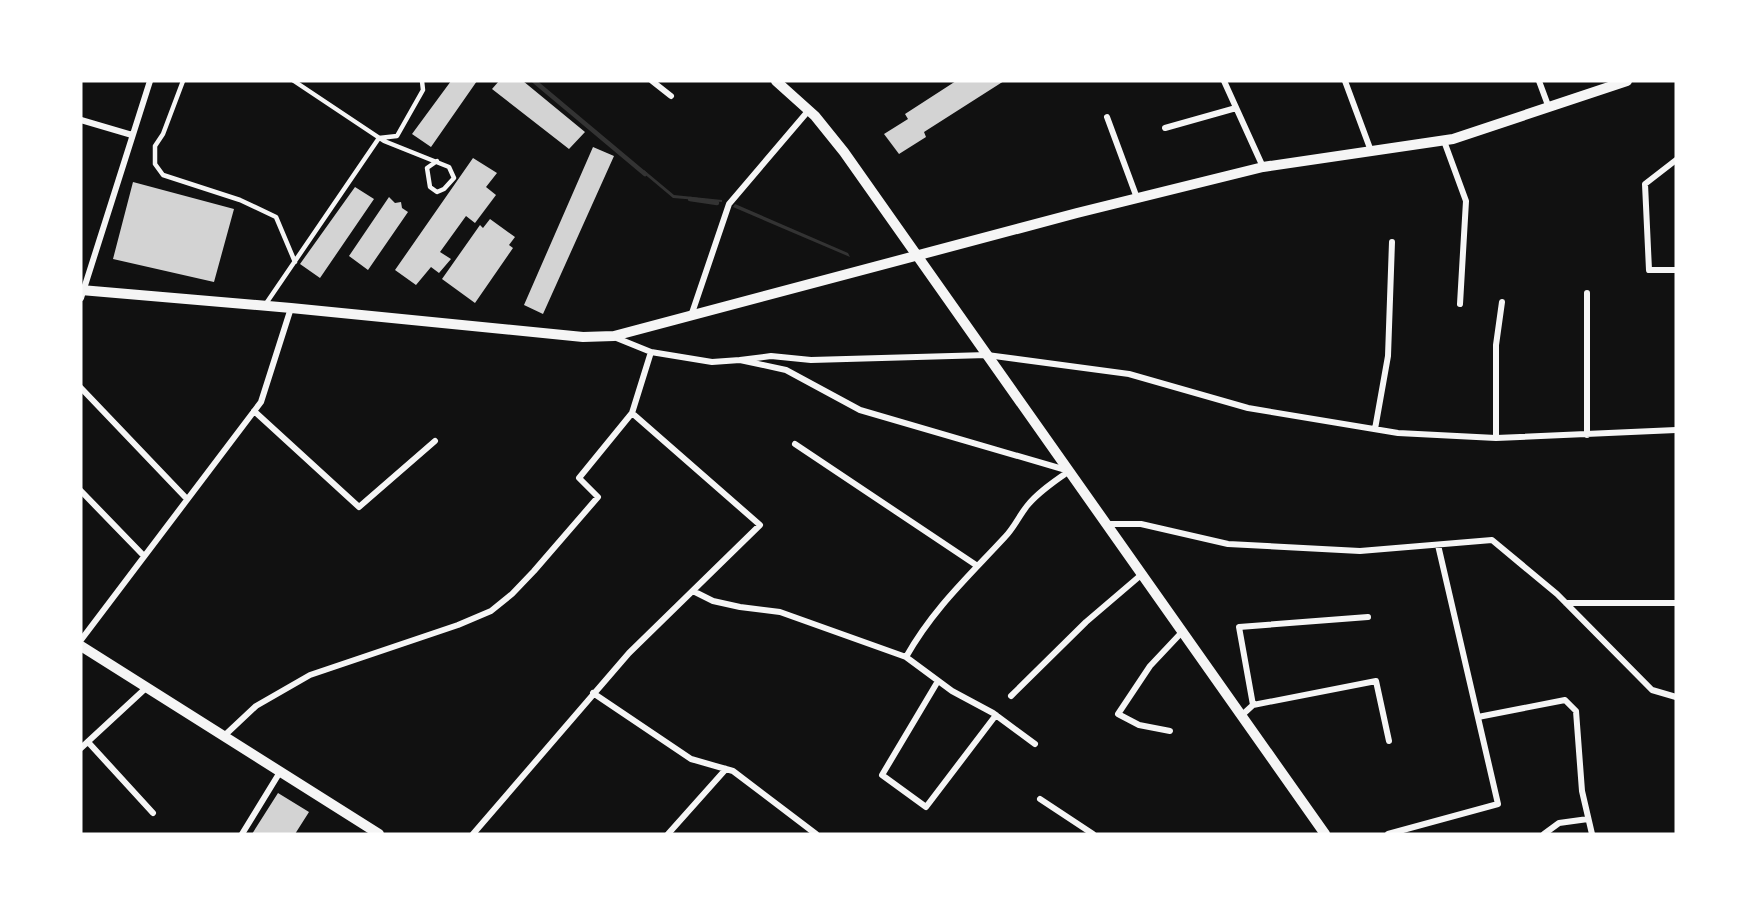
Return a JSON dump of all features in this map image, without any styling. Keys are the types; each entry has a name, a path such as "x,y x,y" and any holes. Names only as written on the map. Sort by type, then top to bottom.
{"street":[{"path":"150,81 82,293 291,308 583,337 614,336 1263,167 1444,141 1628,81"},
{"path":"652,81 671,96"},
{"path":"776,81 830,132 1325,834"},
{"path":"1224,81 1263,167"},
{"path":"1345,81 1371,152"},
{"path":"1539,81 1549,108"},
{"path":"1165,128 1236,108"},
{"path":"691,316 729,204 808,110"},
{"path":"1107,117 1137,198"},
{"path":"81,120 132,135"},
{"path":"1444,141 1466,201 1460,304"},
{"path":"1676,160 1645,184 1649,270 1676,270"},
{"path":"1375,429 1388,356 1392,242"},
{"path":"1587,293 1587,435"},
{"path":"1496,438 1497,345 1502,302"},
{"path":"81,640 261,402 291,308"},
{"path":"614,336 651,352 712,362 771,356 811,360 987,355 1129,374 1248,408 1398,433 1496,438 1676,430"},
{"path":"224,736 256,706 310,675 458,625 490,612 512,594 534,572 598,497 579,478 632,413 651,352"},
{"path":"740,360 786,370 860,410 1069,471"},
{"path":"81,388 187,499"},
{"path":"254,411 359,507 435,441"},
{"path":"473,834 628,653 760,525 632,413"},
{"path":"795,444 976,565"},
{"path":"906,657 919,634 976,565 1007,535 1027,506 1069,471"},
{"path":"81,491 144,556"},
{"path":"1106,524 1141,524 1228,544 1360,551 1492,540 1566,603 1652,690 1676,697"},
{"path":"1388,834 1498,804 1438,545"},
{"path":"1011,696 1086,622 1141,575"},
{"path":"693,591 713,601 780,612 906,657 938,681 996,715 1035,744"},
{"path":"1566,603 1676,603"},
{"path":"1253,705 1239,627 1368,617"},
{"path":"1170,731 1139,725 1118,714 1150,666 1182,633"},
{"path":"81,646 379,834"},
{"path":"938,681 882,775 926,807 996,715"},
{"path":"1241,716 1253,705 1376,681 1389,741"},
{"path":"81,748 147,687"},
{"path":"593,693 691,759 733,771 816,834"},
{"path":"1478,717 1565,700 1576,711 1582,791 1592,834"},
{"path":"88,742 153,813"},
{"path":"668,834 726,769"},
{"path":"242,834 280,772"},
{"path":"1040,799 1093,834"},
{"path":"1544,834 1558,823 1588,819"}],"lane":[{"path":"183,81 163,134 155,146 155,164 163,175 240,200 276,217 295,262"},
{"path":"294,81 380,138 437,161 449,166 454,178 444,189 437,192 430,187 427,168 437,161"},
{"path":"263,306 380,138 397,136 423,90 422,81"}],"shaded area":[{"path":"644,170 674,195 722,200 722,202 673,198 642,172"},
{"path":"735,204 848,253 850,257 733,207"}],"building":[{"path":"451,81 477,81 431,147 412,134"},
{"path":"499,81 523,81 585,132 569,149 492,89"},
{"path":"956,81 1004,81 924,132 926,137 899,154 884,134 908,119 905,114"},
{"path":"593,147 614,156 543,314 524,305"},
{"path":"473,158 497,173 486,187 496,195 475,223 466,216 440,252 451,259 439,273 431,267 416,285 395,270"},
{"path":"133,182 234,209 214,282 113,259"},
{"path":"355,187 374,199 320,278 300,264"},
{"path":"389,197 395,203 401,202 402,208 408,212 368,270 349,256"},
{"path":"490,219 515,237 509,245 513,248 475,303 442,279 480,225 483,228"},
{"path":"278,793 309,812 295,834 252,834"}],"waterway":[{"path":"534,81 645,174"},
{"path":"690,199 717,203"}]}
